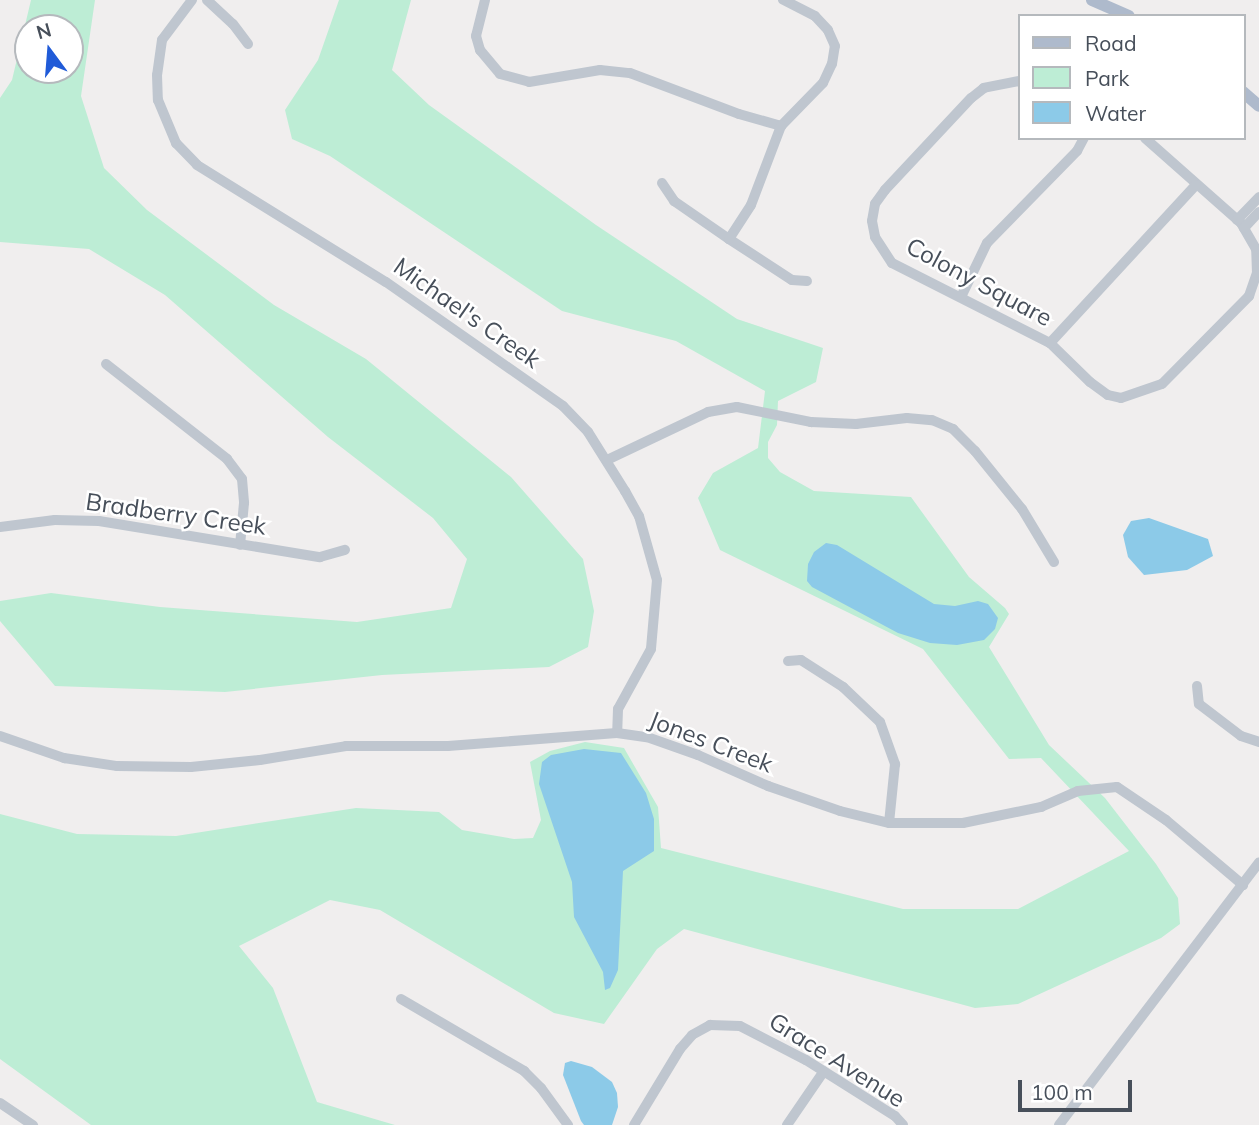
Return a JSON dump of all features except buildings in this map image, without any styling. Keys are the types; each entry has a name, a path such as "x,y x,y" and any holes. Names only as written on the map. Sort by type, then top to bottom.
{"main road":[{"path":"1092,0 1124,14"},
{"path":"1245,94 1259,106"}],"street":[{"name":"Michael's Creek","path":"192,0 162,40 157,75 158,100 176,143 197,165 386,282 563,406 588,432 607,460 639,516 657,580 651,649 618,709 617,733"},
{"path":"207,0 233,24 248,44"},
{"path":"485,0 476,36 480,50 500,74 529,82 600,70 630,73 739,114 781,126"},
{"path":"729,240 751,205 781,126 823,83 832,64 835,46 828,30 816,16 783,0"},
{"name":"Colony Square","path":"1018,80 984,88 971,98 875,204 872,221 875,237 892,263 1051,343 1090,382 1108,395 1133,396 1162,384 1249,296 1258,261 1256,249 1240,224 1147,140"},
{"path":"961,297 987,243 1077,151 1083,140"},
{"path":"662,183 674,201 729,240 792,280 807,281"},
{"path":"1051,343 1122,270 1196,186"},
{"path":"1240,224 1259,197"},
{"path":"1240,224 1259,212"},
{"path":"106,364 227,459 242,479 244,503 240,545"},
{"path":"607,460 708,412 737,407 811,422 856,424 907,418 932,420 953,429 975,451 1022,509 1054,562"},
{"name":"Bradberry Creek","path":"0,527 55,520 99,522 320,557 345,550"},
{"path":"788,661 801,660 843,687 880,722 895,764 889,823"},
{"path":"1197,686 1199,704 1241,736 1259,742"},
{"name":"Jones Creek","path":"0,736 64,758 117,766 191,767 260,760 346,746 448,746 617,733 647,737 698,754 768,786 840,811 889,823 963,823 1041,807 1078,791 1117,787 1166,820 1243,885"},
{"path":"1059,1125 1259,862"},
{"path":"401,999 524,1071 541,1088 568,1125"},
{"name":"Grace Avenue","path":"634,1125 680,1049 692,1035 710,1025 740,1026 824,1071 895,1116 903,1125"},
{"path":"787,1125 824,1071"},
{"path":"0,1103 33,1125"}],"green space":[{"path":"31,0 95,0 84,75 84,14 28,14"},
{"path":"339,0 411,0 392,70 429,105 596,225 737,319 823,348 816,382 778,401 777,425 768,442 768,458 780,472 814,491 911,497 969,577 1009,614 989,647 1049,745 1105,798 1156,864 1178,898 1180,924 1161,938 1018,1004 975,1008 684,929 657,949 604,1024 554,1013 380,910 330,900 239,946 273,988 317,1102 395,1125 91,1125 0,1059 0,814 77,834 176,836 356,808 439,812 462,830 514,839 533,838 541,820 530,762 550,751 585,742 624,748 658,807 661,848 903,909 1018,909 1129,851 1041,758 1009,759 923,649 720,550 698,498 713,473 758,448 765,391 676,341 562,311 330,156 292,139 285,110 318,60"},
{"path":"14,72 14,84 83,84 81,96 104,168 147,210 274,305 366,359 511,477 583,559 594,611 588,647 549,667 382,675 225,692 55,686 0,621 0,601 51,593 160,607 357,622 451,608 467,559 433,518 328,437 165,295 89,249 0,242 0,98 12,80"}],"water":[{"path":"1149,518 1208,539 1213,556 1187,570 1144,575 1128,557 1123,535 1131,521"},
{"path":"826,543 837,545 934,604 955,606 978,601 988,604 998,618 995,629 984,640 957,645 930,643 898,633 812,587 807,581 808,564 814,552"},
{"path":"584,749 621,753 646,793 654,819 654,851 623,871 618,970 610,988 605,990 603,972 574,917 572,882 539,784 542,762 551,755"},
{"path":"571,1061 592,1067 612,1082 617,1093 618,1107 612,1125 584,1125 581,1121 563,1075 565,1063"}]}
